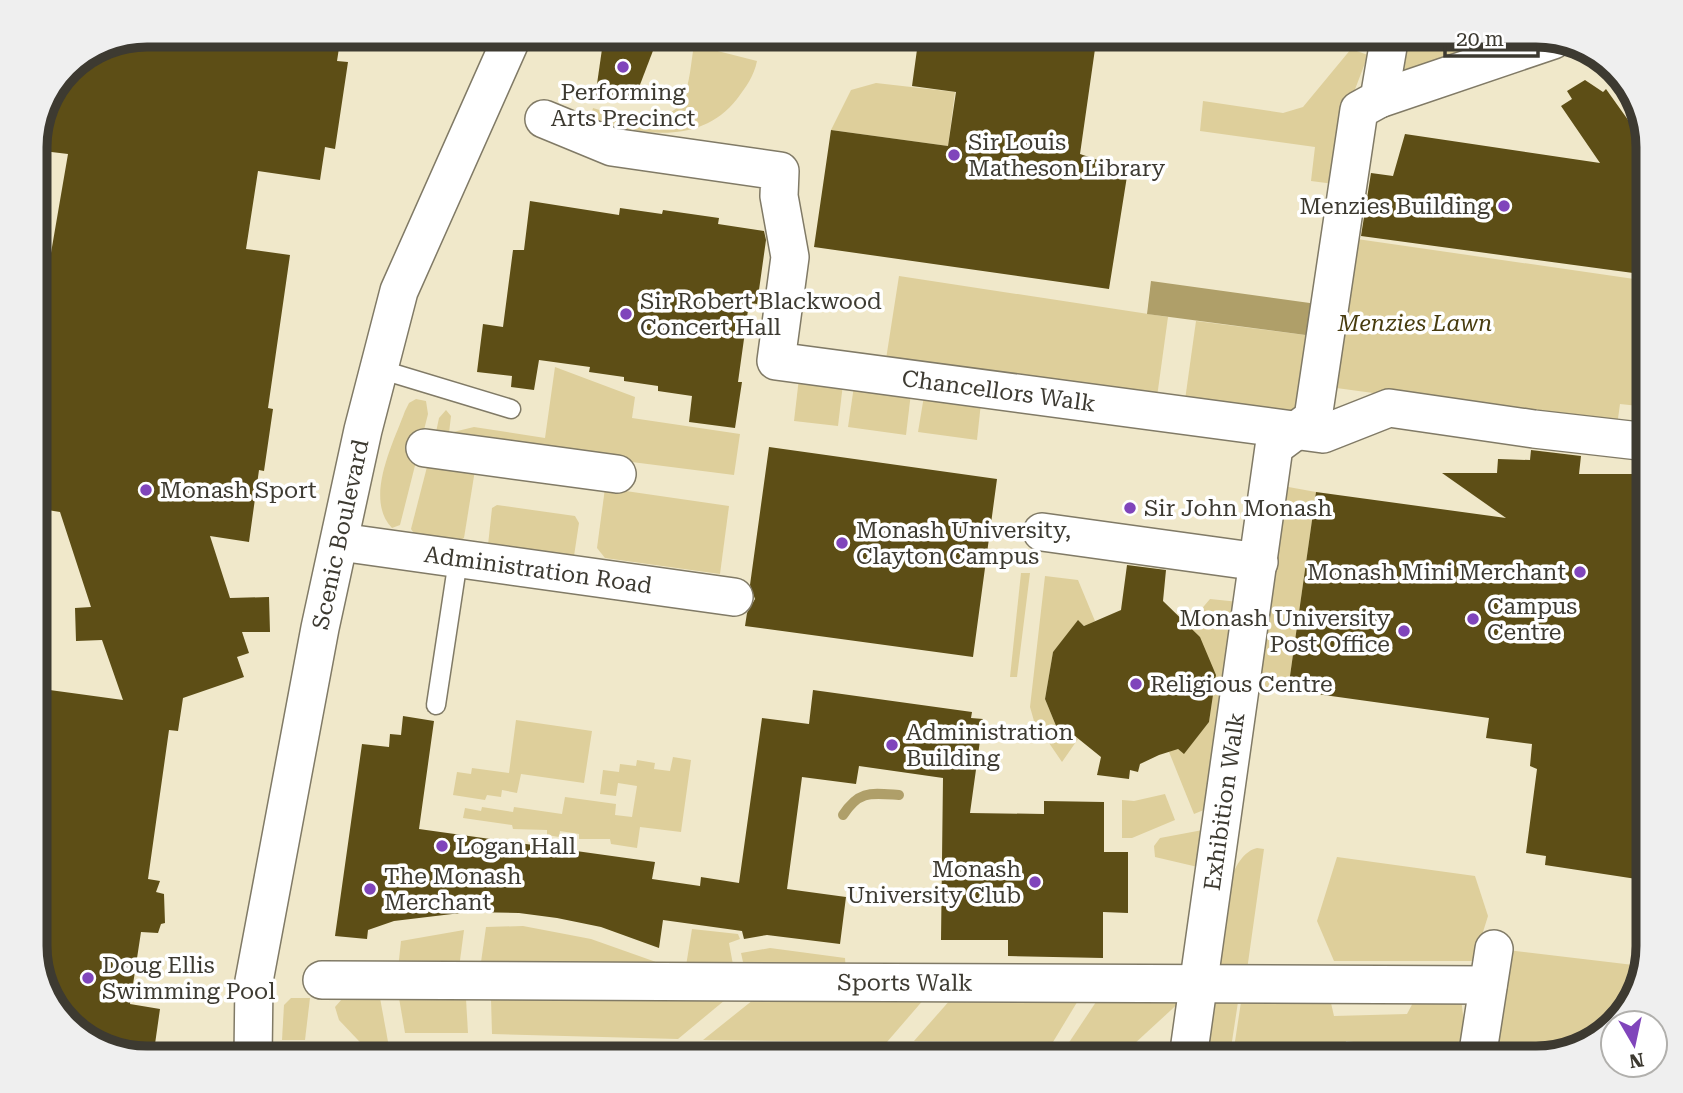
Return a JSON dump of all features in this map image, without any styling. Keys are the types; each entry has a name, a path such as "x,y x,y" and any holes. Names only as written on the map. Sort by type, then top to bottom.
{"street":[{"name":"Scenic Boulevard","path":"253,1046 254,981 320,628 379,369 399,291 508,47"},
{"path":"1379,99 1388,47"},
{"path":"1305,425 1329,313 1359,110 1379,99 1532,47"},
{"name":"Chancellors Walk","path":"544,119 612,147 780,171 779,195 790,257 776,361 1305,425 1323,434 1389,408 1636,441"},
{"name":"Exhibition Walk","path":"1190,1046 1273,447 1305,425"},
{"path":"425,448 617,474"},
{"path":"1042,532 1259,562"},
{"name":"Administration Road","path":"340,542 734,597"},
{"path":"1479,1046 1494,949"},
{"name":"Sports Walk","path":"322,980 1488,985"}],"lane":[{"path":"379,369 511,409"},
{"path":"436,705 458,560"}],"shaded area":[{"name":"Monash University, Clayton Campus","path":"147,47 1536,47 1568,53 1591,64 1611,81 1625,103 1634,128 1636,147 1636,946 1630,978 1619,1001 1613,1009 1599,1009 1599,1023 1580,1035 1555,1044 1536,1046 147,1046 115,1040 92,1029 76,1017 61,996 53,978 47,952 47,141 55,109 64,92 76,76 109,55"},
{"path":"1151,281 1317,304 1313,336 1147,314"}],"green space":[{"path":"694,47 757,61 754,72 737,99 722,114 705,124 668,133 629,129 590,119 593,108 628,116 655,117 667,114 683,99"},
{"path":"1404,47 1480,47 1400,77"},
{"path":"1351,49 1368,55 1345,116 1334,184 1311,181 1315,147 1200,131 1203,101 1283,113 1303,107"},
{"path":"876,83 955,92 948,146 831,130 851,90"},
{"name":"Menzies Lawn","path":"1350,238 1636,279 1636,406 1620,404 1617,426 1329,387"},
{"path":"899,276 1168,317 1157,397 886,359"},
{"path":"1196,321 1313,336 1302,416 1185,400"},
{"path":"555,367 635,397 632,418 740,434 734,475 435,437 439,418 446,410 451,416 449,433 474,427 545,438"},
{"path":"799,378 843,384 838,426 794,421"},
{"path":"854,386 911,393 906,435 848,427"},
{"path":"924,396 981,403 977,440 918,432"},
{"path":"416,399 426,401 428,414 400,525 392,528 384,516 381,487 388,455 405,411 409,403"},
{"path":"428,463 475,470 464,538 457,542 417,538 411,529"},
{"path":"1283,486 1316,492 1288,690 1254,685"},
{"path":"605,488 729,506 720,574 605,558 597,548"},
{"path":"497,505 575,516 579,523 574,556 488,545 492,508"},
{"path":"1021,573 1030,573 1017,677 1010,677"},
{"path":"1045,576 1078,580 1095,621 1085,626 1079,622 1053,652 1045,699 1061,738 1070,732 1078,739 1062,762 1034,721 1030,707"},
{"path":"1210,599 1239,602 1211,807 1194,814 1169,752 1176,748 1184,753 1209,722 1216,675 1188,625"},
{"path":"516,720 592,731 584,783 521,774 517,793 502,790 501,797 487,795 485,800 453,795 457,772 471,774 472,768 509,773"},
{"path":"673,757 691,760 681,832 640,827 637,848 611,844 610,839 579,839 579,834 560,831 559,837 547,835 547,830 513,829 512,825 463,818 465,808 481,811 482,807 513,812 514,807 562,814 565,797 616,804 615,815 632,817 637,786 618,783 616,796 600,794 603,770 619,772 620,764 636,766 637,760 655,763 654,769 670,771"},
{"path":"1165,794 1175,820 1132,838 1122,838 1122,800 1134,801"},
{"path":"1208,829 1202,868 1155,857 1154,846 1160,838"},
{"path":"1257,848 1264,849 1247,970 1213,970 1229,882 1236,866 1246,854"},
{"path":"1337,857 1475,876 1488,916 1474,961 1334,961 1317,921"},
{"path":"523,926 591,939 656,962 655,971 480,969 486,927"},
{"path":"692,929 738,934 740,939 729,943 734,970 685,972"},
{"path":"464,930 459,968 398,969 401,941"},
{"path":"770,948 845,958 846,972 745,971 741,953"},
{"path":"1507,950 1633,965 1625,990 1613,1009 1599,1009 1599,1023 1568,1040 1536,1046 1492,1046"},
{"path":"1416,997 1461,998 1467,1046 1408,1042 1407,1046 1384,1046 1346,1041 1345,1046 1234,1046 1241,1002 1331,1003 1334,1016 1407,1014"},
{"path":"291,998 310,998 305,1040 282,1040 284,1005"},
{"path":"380,998 389,1046 364,1046 339,1020 335,1007 342,999"},
{"path":"399,998 466,999 468,1033 405,1033"},
{"path":"925,998 887,1042 703,1040 753,1000"},
{"path":"491,999 725,1000 678,1039 492,1034"},
{"path":"951,999 1079,999 1053,1042 914,1041"},
{"path":"1098,999 1183,999 1133,1045 1068,1044"},
{"path":"1207,1001 1238,1002 1231,1046 1201,1046"}],"building":[{"name":"Monash Sport","path":"147,47 339,47 337,61 348,62 335,149 325,147 320,180 258,171 246,249 290,255 268,408 273,409 264,471 259,470 249,542 210,536 230,598 269,597 270,632 242,632 249,653 237,657 244,677 183,698 178,731 169,730 148,879 160,881 156,892 164,894 165,923 161,924 158,933 141,932 130,1004 160,1009 155,1046 134,1045 115,1040 92,1029 76,1017 61,996 53,978 47,952 47,690 123,700 102,640 76,641 75,608 91,607 60,512 47,510 47,276 68,154 47,151 55,109 76,76 109,55"},
{"name":"Performing Arts Precinct","path":"602,47 654,47 633,103 595,98"},
{"name":"Sir Louis Matheson Library","path":"917,47 1095,47 1080,154 1128,170 1109,289 814,247 831,130 948,146 956,92 912,86"},
{"name":"Menzies Building","path":"1585,80 1603,92 1606,89 1634,128 1636,273 1361,236 1371,173 1393,176 1405,134 1600,163 1561,106 1572,99 1567,91"},
{"name":"Sir Robert Blackwood Concert Hall","path":"530,201 619,215 620,208 662,214 663,210 719,218 718,224 764,231 766,240 757,304 749,303 738,382 742,382 735,428 689,422 692,396 658,391 658,386 624,381 624,377 589,372 590,367 539,360 534,390 511,387 512,376 477,372 483,324 503,327 513,250 524,250"},
{"path":"769,447 997,479 973,657 745,626 747,613 755,599 750,585"},
{"name":"Campus Centre","path":"1531,450 1581,456 1579,474 1636,474 1636,879 1545,865 1546,856 1526,853 1537,769 1530,766 1532,744 1486,738 1489,718 1288,690 1316,492 1506,518 1442,473 1497,473 1498,459 1530,460"},
{"name":"Religious Centre","path":"1127,565 1166,570 1163,601 1200,637 1216,675 1209,722 1184,754 1178,749 1159,755 1140,764 1138,772 1130,770 1129,779 1097,775 1101,757 1070,732 1061,738 1045,699 1053,652 1078,620 1084,626 1121,610"},
{"path":"813,690 972,712 971,718 983,719 970,813 1044,814 1044,801 1104,802 1104,852 1128,852 1128,913 1103,912 1103,958 1008,956 1008,940 941,940 943,778 859,766 856,784 802,777 787,889 846,897 840,944 767,935 744,939 742,931 663,920 659,948 601,927 557,918 519,913 469,912 394,921 368,930 367,939 335,936 362,744 389,747 390,734 401,735 403,716 434,721 419,829 655,862 652,879 700,886 701,877 739,883 762,718 809,724"}],"waterway":[{"path":"843,815 860,797 899,795"}],"place":[{"name":"Performing Arts Precinct","path":"623,67"},
{"name":"Sir Louis Matheson Library","path":"954,155"},
{"name":"Menzies Building","path":"1504,206"},
{"name":"Sir Robert Blackwood Concert Hall","path":"626,314"},
{"name":"Monash Sport","path":"146,490"},
{"name":"Sir John Monash","path":"1130,508"},
{"name":"Monash University, Clayton Campus","path":"842,543"},
{"name":"Monash Mini Merchant","path":"1580,572"},
{"name":"Campus Centre","path":"1473,619"},
{"name":"Monash University Post Office","path":"1404,631"},
{"name":"Religious Centre","path":"1136,684"},
{"name":"Administration Building","path":"892,745"},
{"name":"Logan Hall","path":"442,846"},
{"name":"Monash University Club","path":"1035,882"},
{"name":"The Monash Merchant","path":"370,889"},
{"name":"Doug Ellis Swimming Pool","path":"88,978"}]}
